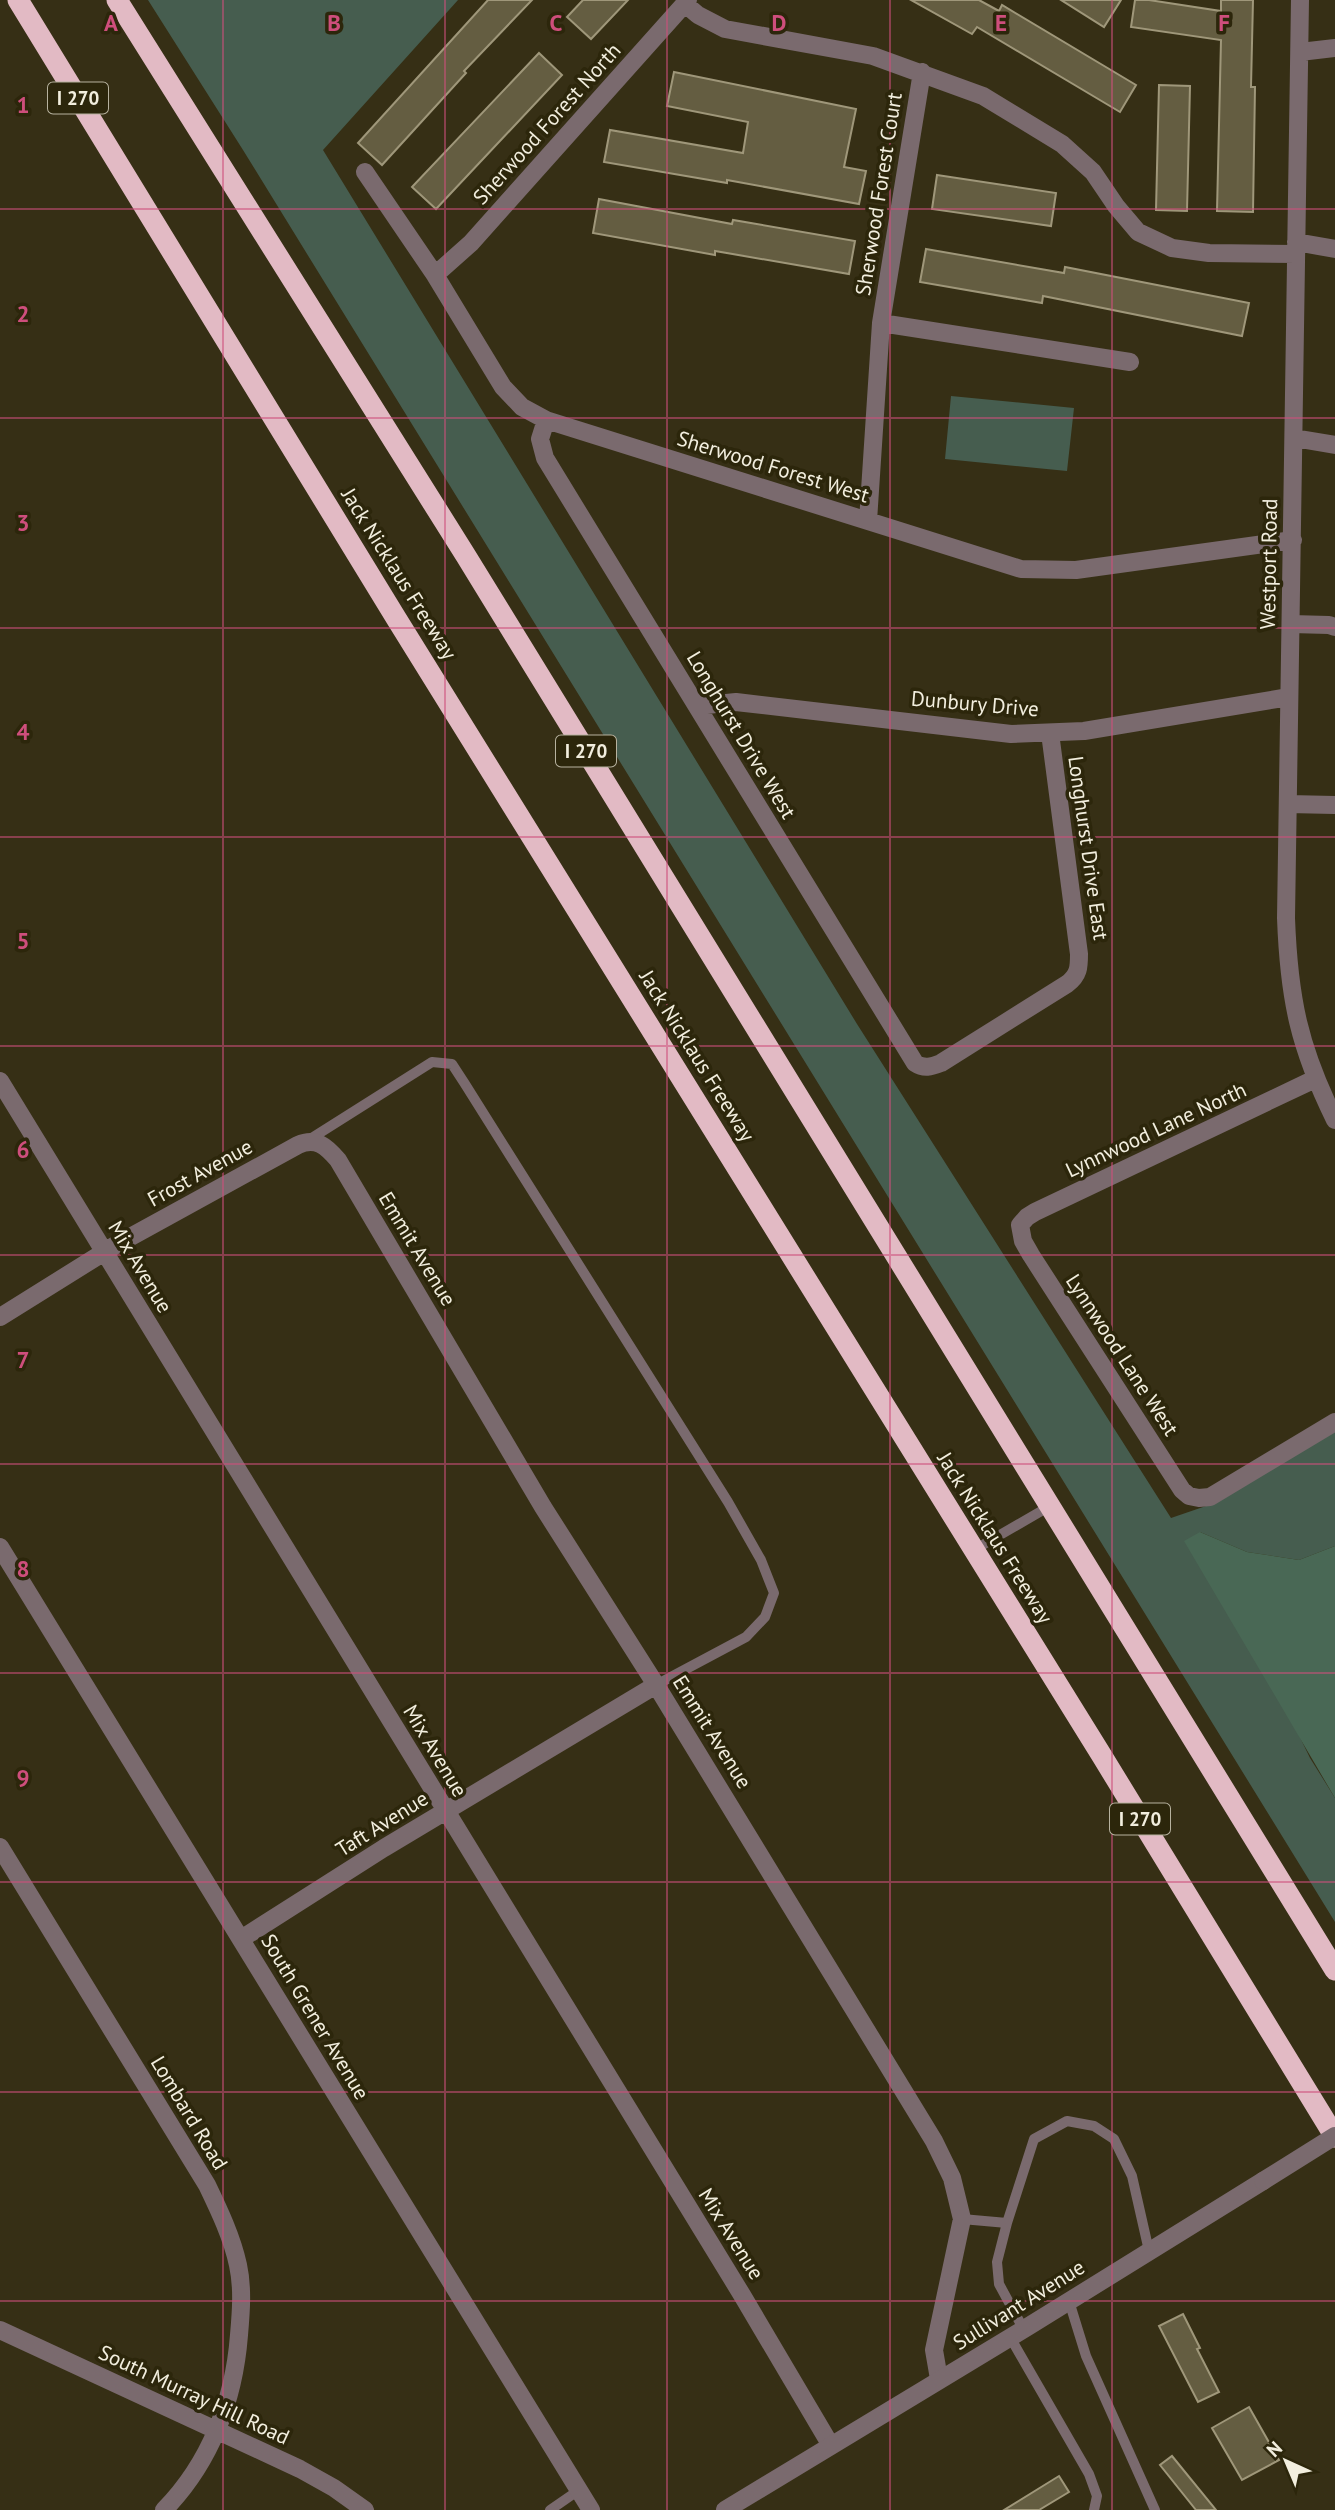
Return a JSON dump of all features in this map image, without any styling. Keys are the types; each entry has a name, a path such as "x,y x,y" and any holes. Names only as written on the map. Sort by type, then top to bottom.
{"highway":[{"path":"4,0 138,196"},
{"name":"Jack Nicklaus Freeway","path":"18,0 1335,2137"},
{"name":"I 270","path":"117,0 459,544 1335,1970"}],"street":[{"name":"Westport Road","path":"1300,0 1286,918 1292,999 1301,1040 1315,1079 1335,1120"},
{"path":"687,2 698,15 725,29 873,56 984,96 1062,144 1093,172 1138,232 1172,248 1209,253 1296,248 1335,249"},
{"name":"Sherwood Forest North","path":"435,275 471,243 687,2"},
{"path":"1300,52 1335,48"},
{"name":"Sherwood Forest Court","path":"868,521 881,323 922,72"},
{"name":"Sherwood Forest West","path":"365,172 435,275 503,387 522,407 546,421 1021,569 1076,570 1293,540"},
{"name":"Sherwood Forest Court","path":"881,323 1130,362"},
{"name":"Longhurst Drive West","path":"546,421 540,439 545,458 915,1063 921,1067 941,1063 1067,984 1079,970"},
{"path":"1294,438 1335,445"},
{"path":"1291,624 1335,627"},
{"name":"Dunbury Drive","path":"697,706 736,702 1011,734 1084,731 1289,697"},
{"name":"Longhurst Drive East","path":"1050,733 1079,970"},
{"path":"1288,804 1335,805"},
{"name":"Lynnwood Lane North","path":"1020,1225 1035,1212 1315,1079"},
{"name":"Mix Avenue","path":"0,1081 742,2295 830,2444"},
{"name":"Frost Avenue","path":"0,1317 105,1252 312,1141"},
{"name":"Emmit Avenue","path":"312,1141 329,1149 338,1160 543,1507 656,1685 934,2141 952,2178 962,2219 934,2350 939,2379"},
{"name":"Lynnwood Lane West","path":"1020,1225 1027,1248 1182,1490 1189,1496 1210,1497 1335,1422"},
{"name":"South Grener Avenue","path":"0,1547 591,2510"},
{"name":"Taft Avenue","path":"241,1939 445,1811 656,1685"},
{"name":"Lombard Road","path":"0,1847 207,2185 238,2266 241,2314 236,2371 230,2395 217,2431 203,2458 164,2510"},
{"name":"Sullivant Avenue","path":"725,2510 1335,2137"},
{"name":"South Murray Hill Road","path":"0,2330 300,2469 365,2510"}],"lane":[{"path":"312,1141 432,1062 452,1063 728,1502 761,1560 774,1593 765,1617 746,1637 656,1685"},
{"path":"974,1550 1050,1506"},
{"path":"1094,2510 1097,2496 1089,2474 1017,2333 999,2284 998,2262 1007,2223 1034,2139 1067,2121 1094,2126 1114,2139 1132,2176 1149,2251"},
{"path":"962,2219 1007,2223"},
{"path":"1069,2301 1086,2356 1155,2510"},
{"path":"550,2510 579,2490"}],"green space":[{"path":"148,0 458,0 323,150 857,1024 1171,1518 1206,1506 1335,1430 1335,1546 1299,1560 1247,1552 1200,1532 1310,1758 1335,1798 1335,1922 243,150"},
{"path":"951,396 1074,408 1067,471 945,459"},
{"path":"1200,1532 1247,1552 1299,1560 1335,1546 1335,1798 1184,1541"}],"building":[{"path":"488,0 532,0 464,71 466,73 382,165 358,143"},
{"path":"583,0 628,0 591,39 567,17"},
{"path":"911,0 979,0 999,11 1002,5 1136,85 1120,112 977,27 972,34"},
{"path":"1061,0 1121,0 1104,27"},
{"path":"1135,0 1221,11 1221,0 1253,0 1253,212 1217,211 1221,40 1131,27"},
{"path":"539,53 562,75 436,209 412,187"},
{"path":"674,72 856,109 844,167 866,171 859,204 727,180 727,183 604,162 610,130 743,153 748,122 667,106"},
{"path":"1159,85 1190,86 1187,211 1156,210"},
{"path":"937,175 1056,193 1051,226 932,209"},
{"path":"599,199 732,224 733,220 855,241 849,274 715,251 715,255 593,233"},
{"path":"926,249 1064,273 1065,267 1249,303 1242,336 1043,296 1042,303 920,282"},
{"path":"1183,2314 1219,2392 1198,2402 1159,2326"},
{"path":"1249,2407 1279,2460 1242,2480 1212,2428"},
{"path":"1172,2456 1216,2510 1196,2510 1160,2465"},
{"path":"1059,2476 1069,2492 1039,2510 1004,2510"}]}
